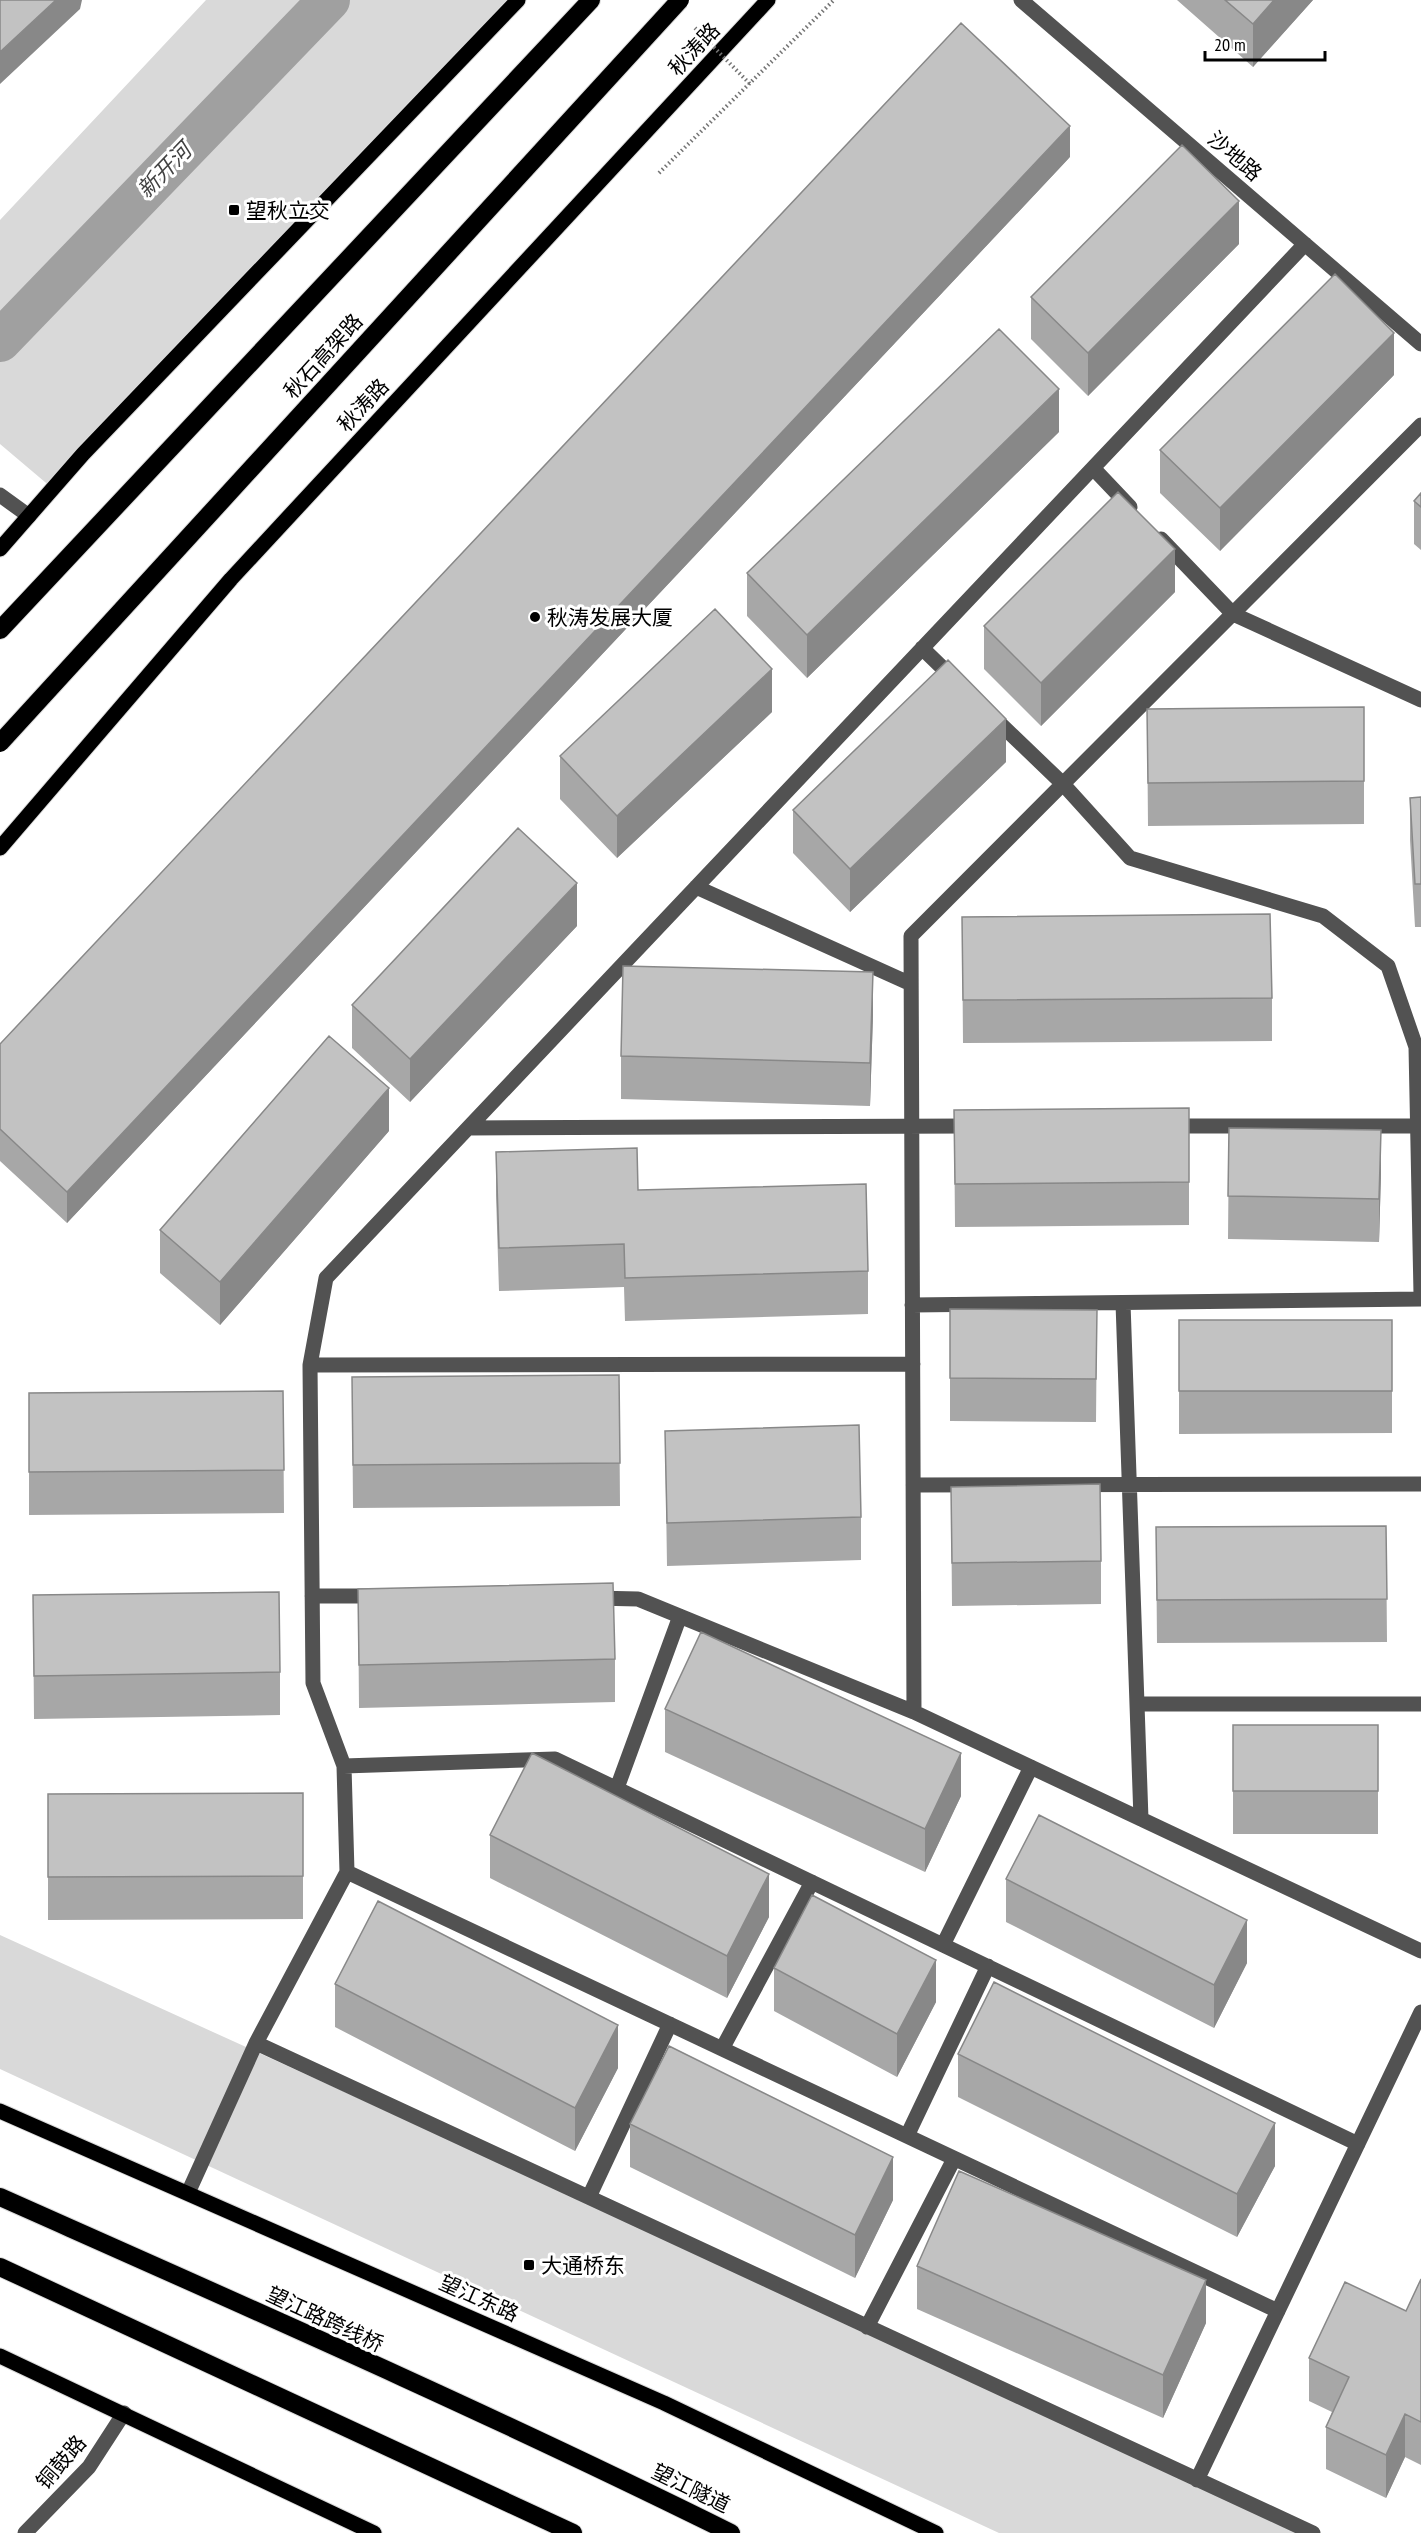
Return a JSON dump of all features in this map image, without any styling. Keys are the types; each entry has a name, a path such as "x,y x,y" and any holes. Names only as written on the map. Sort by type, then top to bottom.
{"highway":[{"path":"0,630 591,0"},
{"name":"秋石高架路","path":"0,743 680,0"},
{"name":"望江路跨线桥","path":"0,2197 631,2483"},
{"path":"0,2266 573,2533"},
{"name":"望江隧道","path":"631,2483 731,2533"}],"main road":[{"path":"0,549 99,436 518,0"},
{"name":"秋涛路","path":"0,848 231,579 768,0"},
{"name":"望江东路","path":"0,2111 664,2403 936,2533"},
{"path":"0,2356 374,2533"}],"street":[{"name":"沙地路","path":"1021,0 1421,344"},
{"path":"188,2193 256,2043 347,1872 344,1766 313,1683 310,1365 326,1278 1305,244"},
{"path":"914,1712 911,936 1421,425"},
{"path":"1093,468 1233,614 1421,700"},
{"path":"0,495 29,516"},
{"path":"922,648 964,688"},
{"path":"980,704 1063,784 1130,858 1323,916 1388,966 1416,1047 1419,1083 1421,1294"},
{"path":"696,887 911,984"},
{"path":"468,1128 982,1126"},
{"path":"1159,1126 1418,1126"},
{"path":"912,1305 1421,1299"},
{"path":"1123,1303 1141,1819"},
{"path":"310,1365 913,1364"},
{"path":"913,1485 1421,1484"},
{"path":"312,1596 394,1596"},
{"path":"580,1598 638,1599 914,1712 1421,1951"},
{"path":"616,1788 680,1616"},
{"path":"1137,1704 1421,1704"},
{"path":"344,1766 555,1759 1358,2144"},
{"path":"943,1945 1031,1767"},
{"path":"347,1872 1278,2311"},
{"path":"722,2049 812,1882"},
{"path":"907,2136 988,1966"},
{"path":"1197,2480 1421,2012"},
{"path":"589,2197 670,2025"},
{"path":"256,2043 1313,2533"},
{"path":"867,2327 954,2158"},
{"name":"铜鼓路","path":"25,2533 89,2467 124,2413"}],"path":[{"path":"659,173 834,0"},
{"path":"692,25 750,84"}],"shaded area":[{"path":"206,0 507,0 52,488 0,444 0,220"},
{"path":"0,1935 1313,2533 999,2533 0,2069"}],"building":[{"path":"0,0 56,0 0,52"},
{"path":"1225,0 1274,0 1253,24"},
{"name":"秋涛发展大厦","path":"961,23 1070,126 67,1192 0,1129 0,1044"},
{"path":"1182,145 1239,201 1088,353 1031,297"},
{"path":"1335,274 1394,333 1220,508 1160,450"},
{"path":"999,329 1059,389 807,635 747,573"},
{"path":"1118,492 1175,549 1041,683 984,626"},
{"path":"1421,493 1421,507 1414,501"},
{"path":"715,609 772,669 617,816 560,756"},
{"path":"948,660 1006,719 850,869 793,810"},
{"path":"1364,707 1364,781 1148,783 1147,709"},
{"path":"1421,797 1421,884 1415,884 1410,798"},
{"path":"518,828 577,883 410,1059 352,1005"},
{"path":"1270,914 1272,998 963,1000 962,917"},
{"path":"623,966 873,972 870,1063 621,1056"},
{"path":"329,1036 389,1088 220,1282 160,1230"},
{"path":"1189,1108 1189,1182 955,1184 954,1110"},
{"path":"1229,1128 1381,1130 1379,1199 1228,1196"},
{"path":"637,1148 638,1190 866,1184 868,1271 625,1278 624,1244 499,1248 496,1152"},
{"path":"950,1309 1097,1310 1096,1379 950,1378"},
{"path":"1179,1320 1392,1320 1392,1391 1179,1391"},
{"path":"619,1375 620,1463 353,1465 352,1377"},
{"path":"283,1391 284,1470 29,1472 29,1393"},
{"path":"859,1425 861,1517 667,1523 665,1431"},
{"path":"1100,1484 1101,1561 952,1563 951,1487"},
{"path":"1386,1526 1387,1599 1157,1600 1156,1527"},
{"path":"613,1583 615,1659 359,1665 358,1589"},
{"path":"279,1592 280,1672 34,1676 33,1595"},
{"path":"701,1632 961,1753 925,1829 665,1709"},
{"path":"1233,1725 1378,1725 1378,1791 1233,1791"},
{"path":"532,1753 769,1874 727,1956 490,1835"},
{"path":"303,1793 303,1876 48,1877 48,1794"},
{"path":"1039,1815 1247,1920 1214,1985 1006,1879"},
{"path":"812,1895 936,1960 897,2034 774,1968"},
{"path":"378,1901 618,2025 575,2108 335,1984"},
{"path":"994,1982 1275,2123 1237,2194 958,2054"},
{"path":"669,2046 893,2157 855,2235 630,2124"},
{"path":"959,2171 1206,2280 1163,2375 917,2266"},
{"path":"1421,2279 1421,2422 1405,2414 1386,2455 1326,2427 1349,2377 1309,2358 1345,2282 1406,2311"}],"waterway":[{"name":"新开河","path":"0,341 329,0"}],"place":[{"name":"望秋立交","path":"234,210"},
{"name":"秋涛发展大厦","path":"535,617"},
{"name":"大通桥东","path":"529,2265"}]}
